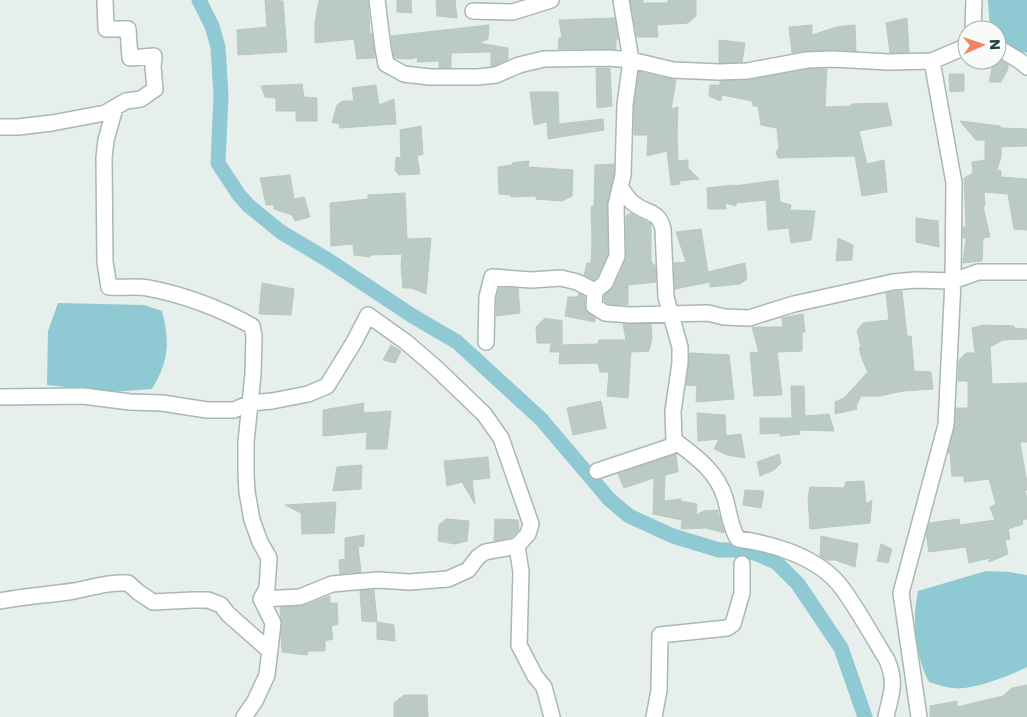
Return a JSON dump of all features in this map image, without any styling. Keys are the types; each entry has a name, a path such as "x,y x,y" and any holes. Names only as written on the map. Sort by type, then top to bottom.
{"street":[{"path":"0,127 18,127 88,117 115,108 126,101 141,99 155,89 154,56 130,58 128,29 106,29 105,0"},
{"path":"377,0 386,64 404,74 430,77 496,75 519,65 544,59 608,58 631,60 673,70 719,72 832,58 889,62 932,61 957,50"},
{"path":"473,11 513,12 551,0"},
{"path":"621,0 631,60 625,105 624,167 616,205 617,256 605,283 595,291 594,306 605,313 630,316 708,313 724,317 749,318 794,304 893,282 916,280 953,281 978,272 1027,272"},
{"path":"973,20 974,0"},
{"path":"1007,53 1020,60 1027,67"},
{"path":"919,717 901,593 946,425 953,281 954,183 932,61"},
{"path":"115,108 106,140 104,158 104,252 109,287 146,288 169,293 210,305 252,326 254,336 253,374 246,457 247,492 252,520 260,542 270,558 267,588 261,599"},
{"path":"597,470 672,446 674,440 673,412 680,363 680,347 666,297 663,229 661,220 633,203 620,187"},
{"path":"486,342 487,297 492,277 531,280 561,278 577,282 595,291"},
{"path":"0,397 83,396 130,402 234,410 250,403 308,394 327,386 368,315 406,342 484,414 501,438 531,524 528,534 517,546 484,552 468,570 448,579 410,582 378,580 332,584 300,597 261,599"},
{"path":"674,440 703,462 711,471 724,494 734,532 738,539 753,541 800,556 821,568 842,587 892,671 893,688 886,717"},
{"path":"517,546 521,572 519,645 535,676 544,687 552,717"},
{"path":"654,717 659,690 660,635 727,628 734,624 742,593 742,564"},
{"path":"0,601 76,590 101,584 128,583 153,602 208,600 220,605 270,651"},
{"path":"244,717 256,701 266,675 270,651 273,623 261,599"}],"water":[{"path":"988,0 1027,0 1027,53 1007,47 1007,20 989,20"},
{"path":"58,303 144,305 162,311 167,342 165,360 152,389 112,392 47,385 48,331"},
{"path":"986,571 1027,575 1027,667 1001,678 970,687 952,688 929,682 922,667 916,640 915,611 918,591"}],"building":[{"path":"265,0 283,1 287,52 238,55 237,30 267,27"},
{"path":"319,0 368,0 370,34 372,33 375,58 357,59 354,39 315,43 315,22"},
{"path":"397,0 411,0 412,13 397,12"},
{"path":"436,0 455,0 457,18 437,16"},
{"path":"630,0 643,0 643,3 668,3 668,0 696,0 696,16 688,23 657,25 658,37 637,37"},
{"path":"615,18 618,39 616,39 616,49 558,49 559,38 562,38 559,20"},
{"path":"907,18 909,52 890,53 886,23"},
{"path":"489,25 488,39 479,43 508,48 508,59 494,66 491,66 491,52 451,53 451,68 439,68 439,61 417,62 418,57 411,59 394,58 391,36"},
{"path":"812,25 812,35 836,27 855,25 856,51 832,50 792,53 789,27"},
{"path":"719,40 745,43 742,62 719,63"},
{"path":"1008,65 1008,69 1001,82 989,82 992,70 1007,70"},
{"path":"596,68 610,68 612,106 597,108"},
{"path":"808,69 827,69 825,107 887,103 892,125 859,131 867,164 884,160 887,192 862,196 855,156 778,158 776,152 779,148 777,128 761,125 758,106 753,106 752,101 722,95 721,101 709,96 710,85 720,85 720,81 749,80"},
{"path":"639,72 676,80 671,109 678,107 678,161 688,160 688,168 699,179 679,181 680,184 671,185 667,151 647,156 648,135 634,135 634,106"},
{"path":"949,74 964,74 964,91 950,92"},
{"path":"302,84 304,97 317,98 317,121 296,121 296,111 276,111 276,98 265,97 261,86"},
{"path":"376,85 379,105 394,99 396,124 340,128 339,123 332,123 337,105 342,101 354,101 352,88"},
{"path":"530,92 558,92 559,124 603,119 604,130 548,139 547,122 534,125"},
{"path":"960,121 1000,126 1001,128 1027,129 1027,146 1001,147 1001,157 997,170 1001,171 1001,177 1027,179 1027,230 1014,229 1008,194 984,192 985,206 983,206 990,237 983,238 982,261 963,263 966,238 963,238 963,227 966,227 964,178 973,173 972,162 985,160 985,140 976,140"},
{"path":"421,126 423,154 417,156 420,174 399,175 395,170 396,157 401,158 400,130"},
{"path":"529,161 528,167 573,170 572,196 562,201 536,199 536,196 511,197 511,195 499,194 498,167"},
{"path":"614,164 614,174 607,205 608,254 594,280 584,275 587,263 591,263 591,207 594,206 595,165"},
{"path":"290,175 294,199 304,197 310,217 295,221 292,215 274,209 274,205 266,205 260,178"},
{"path":"778,180 780,202 791,205 790,210 815,211 811,240 791,243 789,228 768,230 766,200 736,203 736,206 725,203 726,209 708,209 707,188"},
{"path":"405,193 407,239 431,238 426,294 411,288 403,288 402,254 370,255 370,257 354,255 353,244 331,246 330,203 368,199 368,195"},
{"path":"630,213 651,224 651,260 653,265 655,265 656,282 628,285 628,305 608,304 604,301 604,296 614,287 626,259 626,216"},
{"path":"916,218 938,221 939,247 916,242"},
{"path":"701,229 708,272 745,263 747,279 740,284 710,287 710,282 675,289 674,263 686,262 676,232"},
{"path":"838,238 853,245 852,260 836,261"},
{"path":"262,283 294,289 291,315 259,314"},
{"path":"500,287 518,288 520,313 496,316 496,298"},
{"path":"902,291 907,336 911,336 914,371 931,372 933,389 903,391 880,396 861,396 856,406 857,409 835,414 835,402 844,398 868,372 859,348 861,347 857,331 863,323 889,320 886,293"},
{"path":"579,293 585,297 585,310 595,318 595,322 565,316 568,297 578,297"},
{"path":"803,314 805,332 802,332 802,351 777,352 782,395 754,396 750,352 759,353 752,327 783,327 782,318"},
{"path":"545,318 562,321 562,345 598,344 599,340 626,340 623,324 651,324 652,338 649,351 631,352 628,398 607,396 609,372 600,372 598,363 559,364 560,352 550,352 551,343 537,343 536,327"},
{"path":"984,325 1014,326 1014,328 1027,329 1027,339 1003,340 990,347 992,384 1027,383 1027,442 1020,442 1027,483 1027,490 1025,490 1027,519 1022,520 1023,524 1008,529 1010,539 1005,540 1008,554 989,562 990,558 969,563 966,547 929,552 926,534 929,523 959,519 960,525 995,520 990,507 996,504 989,479 964,482 964,476 952,476 950,453 948,453 955,427 956,408 968,408 968,381 958,381 959,360 966,353 975,353 972,328"},
{"path":"391,345 401,351 395,363 383,360"},
{"path":"690,353 729,355 734,399 696,402 697,386 686,385"},
{"path":"791,386 804,386 805,416 829,414 834,431 799,430 800,434 780,436 780,433 760,434 760,418 792,418"},
{"path":"601,401 606,428 573,435 567,408"},
{"path":"364,403 363,413 391,411 387,449 366,449 367,432 323,436 323,410"},
{"path":"697,413 725,415 726,436 741,434 745,458 727,455 714,449 719,439 698,441"},
{"path":"676,454 678,472 665,475 664,501 681,499 681,501 697,504 696,515 704,511 718,510 724,533 706,528 681,529 682,520 653,514 654,478 624,488 618,474"},
{"path":"779,454 781,463 774,470 760,476 757,462"},
{"path":"488,457 490,478 472,480 475,504 462,482 447,486 444,461"},
{"path":"362,465 361,489 333,491 337,467"},
{"path":"864,481 866,504 872,500 870,523 810,529 808,497 810,487 844,488 846,482"},
{"path":"745,490 764,491 761,508 743,505"},
{"path":"336,502 334,533 302,534 301,513 285,505"},
{"path":"446,519 469,521 467,541 455,544 438,541 439,525"},
{"path":"495,519 518,520 519,530 512,537 494,541"},
{"path":"364,535 364,546 358,547 361,572 340,574 339,560 345,559 345,538"},
{"path":"821,536 858,544 855,567 835,560 826,560 820,556"},
{"path":"881,544 892,549 888,563 877,561"},
{"path":"374,590 377,622 362,621 360,591"},
{"path":"330,596 330,603 337,603 338,624 331,626 333,639 325,641 325,651 308,651 307,655 282,652 280,607 301,606"},
{"path":"377,622 394,625 395,641 377,639"},
{"path":"1027,685 1027,717 930,717 930,706 957,701 957,707 1003,696 1012,688"},
{"path":"404,695 427,695 428,717 394,717 394,703"}],"waterway":[{"path":"199,0 212,26 218,47 221,96 218,163 239,195 249,206 281,232 457,342 541,419 609,499 629,516 673,536 719,550 755,553 776,562 798,584 841,648 865,717"}]}
